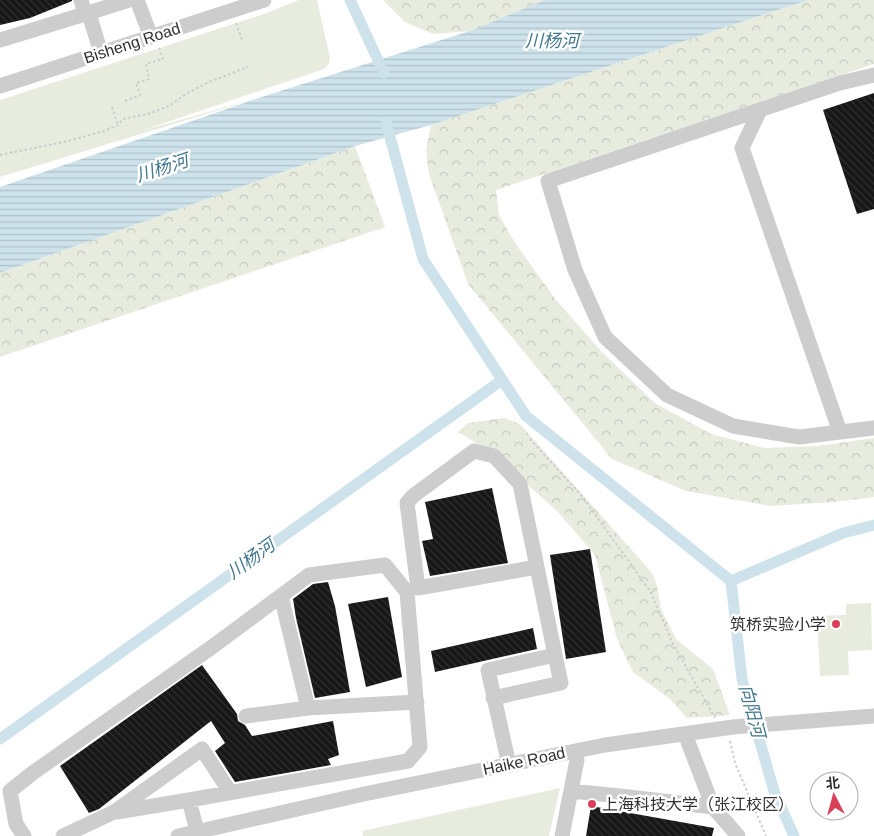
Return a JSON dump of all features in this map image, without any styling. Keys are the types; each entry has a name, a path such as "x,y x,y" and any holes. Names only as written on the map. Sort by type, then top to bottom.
{"street":[{"path":"0,40 85,9 129,0"},
{"path":"137,0 155,42"},
{"name":"Bisheng Road","path":"0,86 101,53 155,42 264,0"},
{"path":"85,9 101,53"},
{"path":"874,74 840,83 548,181 575,270 605,337 667,395 733,426 799,437 874,428"},
{"path":"760,110 742,148 840,432"},
{"path":"493,698 561,683 520,484 494,456 474,451 413,496 407,503 418,588 537,567"},
{"path":"24,836 16,824 10,791 34,772 212,648 309,575 384,565 407,592 420,747 408,761 114,812"},
{"path":"281,596 308,708"},
{"path":"509,765 488,670 555,655"},
{"path":"246,716 308,708 417,702"},
{"name":"Haike Road","path":"796,727 874,716"},
{"name":"Haike Road","path":"178,836 364,794 605,745 796,727 874,726"},
{"name":"Haike Road","path":"219,836 577,760 688,742 730,732"},
{"path":"688,742 712,807 738,836"},
{"path":"63,836 114,812 202,749 230,792"},
{"path":"562,836 577,760"},
{"path":"571,791 629,796 712,807"},
{"path":"190,800 197,831"}],"path":[{"path":"236,23 242,40"},
{"path":"125,102 140,95 136,83 149,79 146,64 163,59 155,42"},
{"path":"0,155 64,142 118,125 123,119 148,114 168,106 202,86 248,67"},
{"path":"112,107 118,125"},
{"path":"530,439 582,496 650,591 673,644 730,732 735,763 766,836"}],"green space":[{"path":"299,0 317,0 330,58 329,64 324,69 141,131 268,95 0,177 0,100 264,14"},
{"path":"383,0 545,0 470,31 433,34 405,22"},
{"path":"808,0 874,0 874,64 496,190 499,215 515,243 556,300 601,351 655,403 711,434 764,448 818,446 874,438 874,497 771,506 686,491 612,459 468,284 429,174 426,150 431,125"},
{"path":"355,146 385,227 0,357 0,273"},
{"path":"504,418 520,424 653,574 661,609 676,639 713,669 730,715 687,718 670,699 633,672 617,639 595,555 558,512 491,452 458,432 468,423"},
{"path":"871,603 872,650 848,651 849,675 820,676 817,616 846,615 846,604"},
{"path":"560,788 549,836 363,836 362,831"}],"water":[{"path":"545,0 808,0 431,125 355,146 0,273 0,187 268,95 470,31"}],"building":[{"path":"0,0 72,1 30,18 0,25"},
{"path":"874,93 874,209 857,214 823,110"},
{"path":"492,488 508,563 430,576 422,541 433,539 425,502"},
{"path":"590,549 606,652 566,659 550,555"},
{"path":"328,582 335,606 350,692 315,698 293,599 313,584"},
{"path":"388,597 402,677 366,687 348,604"},
{"path":"533,628 537,649 435,672 431,651"},
{"path":"202,665 237,714 238,721 245,725 252,736 333,721 339,755 328,759 331,765 235,782 215,751 225,743 211,721 99,809 89,813 60,766"},
{"path":"591,806 714,828 712,836 586,836"}],"waterway":[{"path":"350,0 384,73"},
{"path":"386,122 423,259 526,416 731,581 843,533 874,525"},
{"name":"川杨河","path":"0,739 502,380"},
{"name":"向阳河","path":"731,581 742,679 774,791 794,836"}],"place":[{"name":"筑桥实验小学","path":"836,624"},
{"name":"上海科技大学（张江校区）","path":"592,804"}]}
